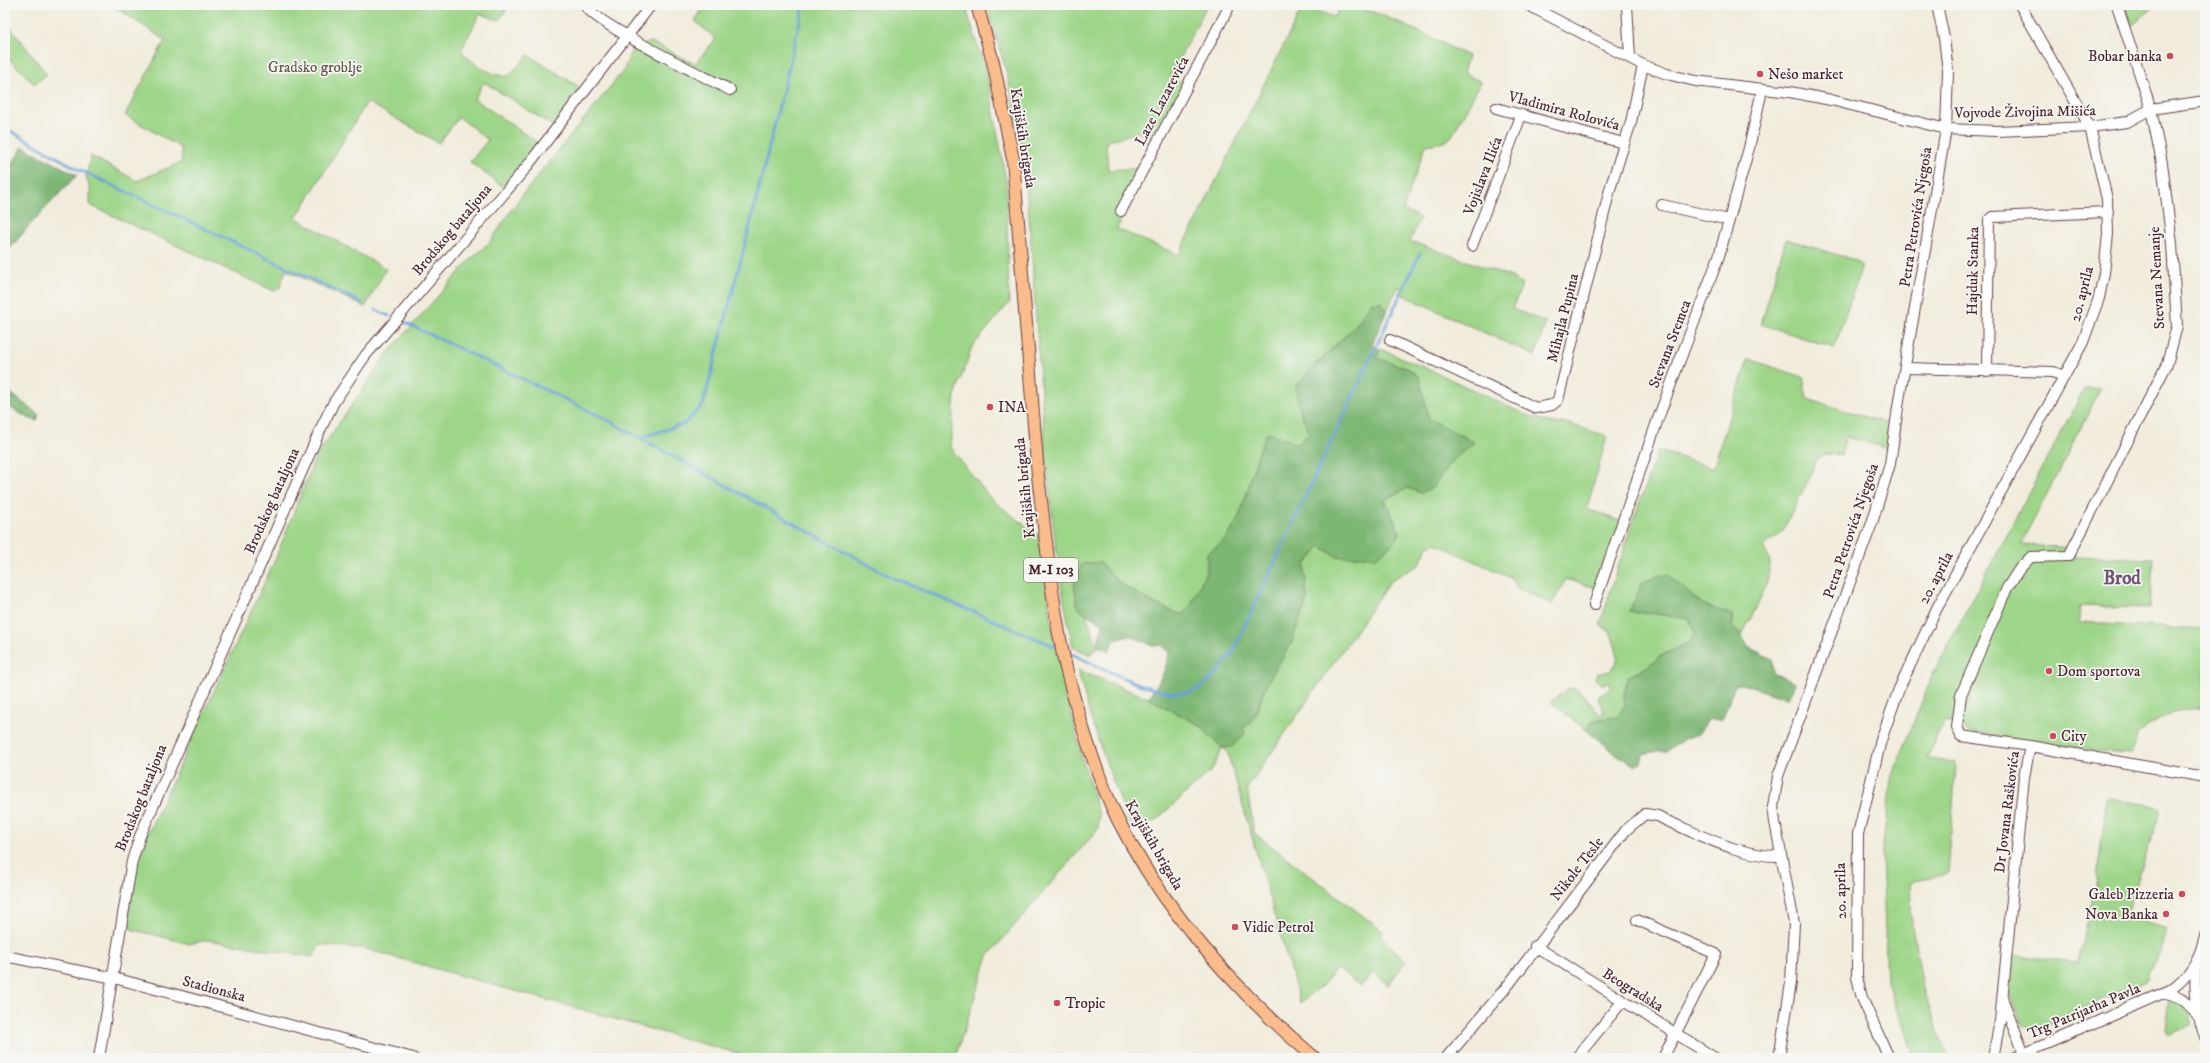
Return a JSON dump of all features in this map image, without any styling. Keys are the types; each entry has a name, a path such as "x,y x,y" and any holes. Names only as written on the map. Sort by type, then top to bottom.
{"main road":[{"name":"Krajiških brigada","path":"976,5 993,62 1013,159 1038,476 1044,525 1062,648 1086,737 1118,819 1172,907 1208,954 1246,996 1315,1058"}],"street":[{"path":"585,5 596,16 628,36 730,90"},
{"name":"Brodskog bataljona","path":"99,1058 114,978 132,861 140,836 193,712 334,402 365,356 525,169 651,5"},
{"name":"Laze Lazarevića","path":"1121,211 1230,5"},
{"name":"Vojvode Živojina Mišića","path":"1528,5 1643,65 1667,74 1696,81 1831,100 1946,129 1997,131 2090,127 2127,122 2151,109 2205,101"},
{"path":"1627,5 1630,58"},
{"name":"Petra Petrovića Njegoša","path":"1779,1058 1786,1024 1794,954 1792,907 1781,856 1774,807 1778,776 1872,523 1888,472 1946,129 1948,71 1944,38 1937,5"},
{"name":"20. aprila","path":"1889,1058 1862,998 1857,977 1856,853 1858,834 1881,740 1899,689 1916,651 1987,513 2083,342 2099,298 2108,234 2106,192 2090,127 2020,5"},
{"name":"Stevana Nemanje","path":"2030,746 1962,736 1957,727 1962,695 2007,588 2020,568 2031,557 2069,556 2162,375 2169,357 2177,326 2172,244 2162,163 2151,109 2117,5"},
{"name":"Mihajla Pupina","path":"1390,340 1536,408 1552,405 1558,400 1610,189 1623,143 1631,122 1643,65"},
{"name":"Stevana Sremca","path":"1594,605 1659,416 1719,256 1762,90"},
{"name":"Vladimira Rolovića","path":"1496,108 1623,143"},
{"name":"Vojislava Ilića","path":"1472,246 1521,116"},
{"path":"1662,205 1729,220"},
{"name":"Hajduk Stanka","path":"1988,371 1988,220 1992,218 2108,212"},
{"path":"1905,368 2053,372 2064,376"},
{"name":"Dr Jovana Raškovića","path":"1993,1058 1998,1036 2003,997 2023,785 2030,746 2205,777"},
{"name":"Nikole Tesle","path":"1446,1058 1508,984 1535,946 1626,830 1645,814 1658,816 1737,850 1767,857 1781,856"},
{"path":"1637,920 1716,954 1663,1058"},
{"name":"Trg Patrijarha Pavla","path":"2203,1033 2198,1016 2194,985 2196,963 2205,937"},
{"name":"Beogradska","path":"1535,946 1622,1002 1715,1058"},
{"name":"Stadionska","path":"5,956 114,978 413,1058"},
{"name":"Trg Patrijarha Pavla","path":"2014,1058 2166,992 2180,982 2196,963"},
{"name":"Trg Patrijarha Pavla","path":"2166,992 2179,996 2186,1001 2198,1016"},
{"path":"2003,997 2013,1028 2024,1053"},
{"path":"1576,1058 1622,1002"}],"green space":[{"name":"Gradsko groblje","path":"112,5 510,5 499,20 480,14 461,50 465,55 489,72 502,76 509,76 528,55 589,93 553,126 484,82 474,99 538,143 502,186 470,162 488,140 459,117 439,143 367,102 296,218 386,269 365,307 286,270 279,289 274,291 90,205 90,189 86,177 91,156 137,181 182,162 181,148 125,115 165,40"},
{"path":"697,5 965,5 987,75 1006,180 1009,303 972,347 955,396 950,447 991,499 1039,536 1055,642 1082,758 1099,815 1098,829 988,956 955,1058 754,1058 362,948 320,945 313,957 207,940 190,944 127,928 133,885 141,848 275,560 315,458 387,354 469,261 490,242 519,199 624,70 632,49 651,42 695,64 716,39 695,21 703,8"},
{"path":"986,5 1207,5 1170,77 1185,84 1159,141 1137,132 1106,142 1108,170 1146,167 1117,229 1179,255 1303,6 1334,17 1342,5 1370,11 1405,25 1468,56 1463,73 1481,82 1452,136 1444,142 1426,145 1403,209 1420,218 1410,241 1512,277 1522,285 1512,309 1546,322 1535,356 1401,294 1403,290 1398,287 1387,310 1381,302 1366,310 1355,326 1307,373 1299,408 1309,433 1298,444 1267,432 1257,457 1245,500 1235,525 1228,536 1219,545 1207,553 1207,570 1190,607 1184,614 1159,606 1130,590 1115,578 1100,562 1074,584 1078,607 1086,614 1097,646 1091,655 1073,647 1065,608 1049,490 1030,224 1024,169 1016,115 1010,87"},
{"path":"2126,5 2155,5 2132,26"},
{"path":"5,20 47,75 34,84 5,55"},
{"path":"23,147 77,175 28,227 5,255 5,174"},
{"path":"1786,239 1854,260 1862,266 1834,348 1761,324"},
{"path":"1372,302 1381,302 1387,310 1372,345 1380,349 1377,358 1409,369 1419,377 1429,419 1474,442 1449,464 1433,487 1421,493 1408,488 1385,500 1400,533 1394,543 1374,558 1362,556 1342,557 1332,554 1320,546 1305,565 1307,600 1291,644 1267,683 1252,722 1243,728 1245,734 1232,747 1222,748 1201,726 1148,698 1162,677 1168,659 1169,653 1162,645 1153,646 1132,636 1115,639 1109,651 1097,646 1103,624 1078,609 1074,584 1082,564 1100,562 1115,578 1130,590 1169,610 1184,614 1190,607 1207,570 1207,553 1219,545 1235,525 1245,500 1257,457 1267,432 1298,444 1309,433 1299,408 1296,385 1355,326"},
{"path":"1380,349 1426,368 1524,414 1554,424 1566,423 1607,436 1587,509 1625,523 1602,590 1566,579 1552,604 1518,588 1511,578 1435,543 1428,546 1419,565 1391,580 1247,788 1254,833 1384,932 1380,936 1406,961 1388,985 1374,972 1361,986 1337,968 1322,986 1300,1003 1227,751 1222,748 1256,713 1267,683 1291,644 1307,600 1305,565 1320,546 1341,556 1359,555 1374,558 1394,543 1400,533 1385,500 1408,488 1421,493 1433,487 1448,464 1474,443 1429,419 1419,377 1409,369 1376,358"},
{"path":"1748,359 1803,377 1807,399 1892,425 1887,448 1846,437 1841,455 1824,454 1815,461 1810,477 1782,532 1765,545 1770,560 1769,574 1763,592 1742,635 1732,627 1732,615 1702,604 1691,596 1636,613 1644,612 1689,619 1695,633 1691,641 1659,657 1647,667 1627,677 1624,697 1625,706 1617,717 1594,720 1586,730 1551,702 1567,689 1575,688 1582,693 1599,714 1604,713 1598,697 1610,689 1610,683 1600,684 1595,679 1597,674 1610,671 1616,664 1618,656 1611,633 1600,624 1632,524 1658,450 1713,468"},
{"path":"2101,388 2021,545 2076,548 2075,556 2153,559 2150,608 2080,606 2079,623 2205,629 2205,707 2172,712 2139,732 2132,754 2101,752 1968,732 1960,725 1944,721 1926,759 1956,762 1948,874 1910,882 1912,927 1924,993 1948,1058 1915,1058 1887,982 1882,852 1891,780 1933,674 2084,389"},
{"path":"5,389 39,415 37,421 28,418 5,405"},
{"path":"1660,575 1668,575 1702,604 1732,615 1732,627 1742,635 1748,647 1772,659 1773,673 1795,683 1788,699 1742,684 1735,685 1723,718 1720,720 1709,719 1698,734 1684,739 1668,751 1657,751 1643,754 1641,763 1635,766 1615,753 1586,730 1594,720 1617,717 1625,706 1624,697 1627,677 1647,667 1659,657 1691,641 1695,633 1689,619 1629,611 1643,582"},
{"path":"1078,670 1148,698 1201,726 1222,748 1213,769 1156,820 1139,825 1129,823 1094,729"},
{"path":"2107,797 2161,808 2126,917 2167,929 2161,953 2149,970 2147,979 2035,1030 2023,1026 2010,995 2011,955 2077,962 2096,886"},
{"path":"2170,998 2179,1001 2186,1007 2190,1016 2191,1025 2169,1034 2166,1030"}],"waterway":[{"path":"640,438 684,424 703,405 749,229 804,5"},
{"path":"5,128 78,169 362,303"},
{"path":"1072,654 1133,682 1168,692 1183,693 1195,690 1206,683 1216,673 1233,651 1420,253"},
{"path":"376,310 389,316"},
{"path":"404,322 604,418 891,577 1054,646"}],"place":[{"name":"Bobar banka","path":"2170,56"},
{"name":"Nešo market","path":"1760,74"},
{"name":"INA","path":"990,407"},
{"name":"Dom sportova","path":"2049,671"},
{"name":"City","path":"2053,736"},
{"name":"Galeb Pizzeria","path":"2182,894"},
{"name":"Nova Banka","path":"2166,914"},
{"name":"Vidic Petrol","path":"1235,927"},
{"name":"Tropic","path":"1057,1003"}],"district":[{"name":"Brod","path":"2122,578"}]}
